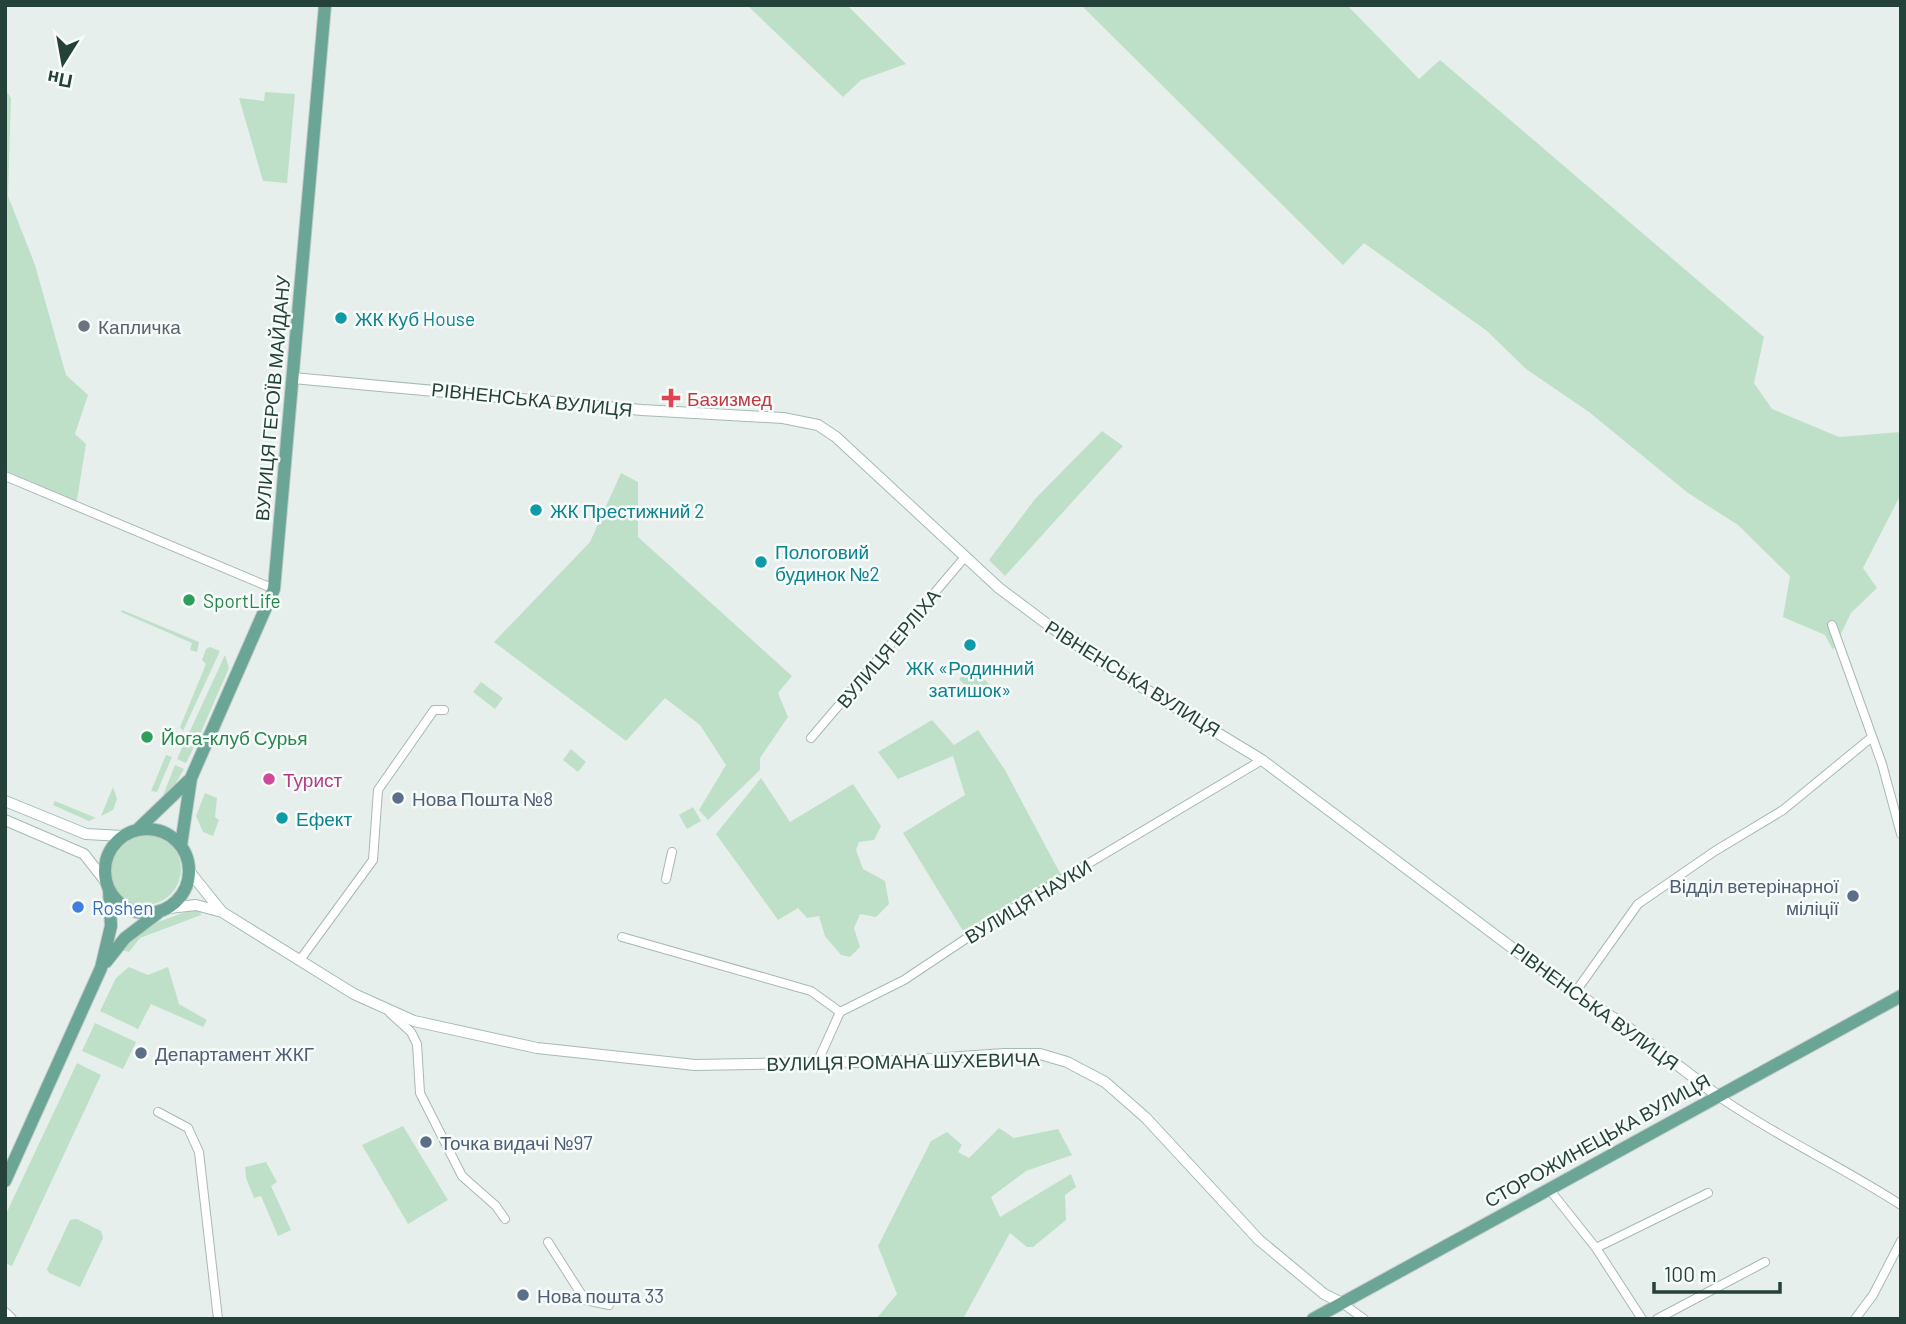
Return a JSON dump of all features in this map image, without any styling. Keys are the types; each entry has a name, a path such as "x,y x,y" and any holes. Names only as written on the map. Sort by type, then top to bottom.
{"main road":[{"name":"ВУЛИЦЯ ГЕРОЇВ МАЙДАНУ","path":"191,778 274,589 325,5"},
{"path":"5,1181 101,968 111,926 107,859 123,836 137,830 179,793 191,778"},
{"path":"101,968 125,937 164,910 187,888 189,870 181,845 191,778"},
{"path":"137,830 161,831 181,845"},
{"path":"108,886 117,901 133,911 164,910"},
{"name":"СТОРОЖИНЕЦЬКА ВУЛИЦЯ","path":"1313,1319 1901,996"}],"street":[{"name":"РІВНЕНСЬКА ВУЛИЦЯ","path":"293,377 642,410 783,418 818,425 836,437 999,588 1061,634 1262,760 1574,994 1633,1031 1753,1120 1860,1179 1901,1205"},
{"path":"5,476 274,589"},
{"name":"ВУЛИЦЯ ЕРЛІХА","path":"811,738 965,557"},
{"path":"1832,625 1872,737 1901,834"},
{"path":"300,960 373,860 378,790 434,710 444,710"},
{"path":"1574,994 1638,904 1715,851 1783,810 1872,737"},
{"name":"ВУЛИЦЯ НАУКИ","path":"841,1012 904,980 997,918 1262,760"},
{"path":"5,801 94,836 123,836"},
{"path":"5,820 62,843 90,859 108,886"},
{"path":"666,879 673,852"},
{"path":"189,870 222,912"},
{"path":"164,910 196,905 222,912"},
{"name":"ВУЛИЦЯ РОМАНА ШУХЕВИЧА","path":"222,912 390,1013 537,1048 695,1065 903,1061 1016,1054 1040,1055 1067,1062 1105,1083 1146,1118 1259,1240 1314,1287 1364,1319"},
{"path":"622,937 811,991 841,1012 818,1062"},
{"path":"390,1013 411,1032 417,1044 420,1093 462,1176 496,1206 505,1219"},
{"path":"159,1112 188,1128 199,1152 218,1319"},
{"path":"1549,1189 1596,1248 1642,1319"},
{"path":"1596,1248 1708,1193"},
{"path":"1855,1319 1873,1295 1901,1241"},
{"path":"548,1242 585,1300 609,1305"},
{"path":"1657,1319 1765,1262"},
{"path":"5,1313 11,1319"}],"green space":[{"path":"747,5 847,5 906,64 861,80 843,97"},
{"path":"1081,5 1347,5 1419,79 1440,60 1764,337 1754,383 1772,409 1839,437 1901,432 1901,494 1863,568 1877,588 1851,613 1833,650 1825,635 1783,617 1790,576 1738,525 1688,493 1589,412 1526,369 1487,331 1364,243 1343,265"},
{"path":"5,89 11,98 8,196 35,265 66,375 88,395 75,434 86,444 76,506 5,476"},
{"path":"265,92 295,94 287,183 263,181 239,98 264,101"},
{"path":"1102,431 1123,446 1005,576 989,560 1035,499"},
{"path":"621,473 638,482 638,537 792,676 778,693 788,717 760,758 760,770 708,820 699,810 726,765 700,725 665,698 626,741 494,642 590,542"},
{"path":"122,610 199,642 197,652 190,650 192,643 121,612"},
{"path":"210,647 220,651 183,731 180,727 206,664 202,660 206,649"},
{"path":"225,655 229,668 201,732 189,733"},
{"path":"972,667 990,685 977,698 959,679"},
{"path":"481,682 503,698 495,709 473,692"},
{"path":"932,720 954,745 978,730 1005,770 1061,875 963,931 903,833 965,795 953,756 898,779 878,752"},
{"path":"186,739 194,747 186,763 177,759"},
{"path":"571,749 586,762 578,772 563,760"},
{"path":"166,755 172,757 157,792 151,791"},
{"path":"175,765 184,769 174,786 162,798"},
{"path":"761,778 790,822 853,784 881,826 874,840 859,842 856,850 863,869 885,881 889,904 876,917 860,914 854,928 860,947 850,957 841,955 825,936 819,916 807,918 798,908 778,920 716,834"},
{"path":"113,787 117,799 113,810 101,816"},
{"path":"205,793 217,798 215,817 219,820 213,836 203,832 196,816"},
{"path":"55,801 96,818 89,821 53,805"},
{"path":"693,807 701,821 687,829 679,815"},
{"path":"145,833 165,839 175,849 181,869 175,889 165,899 145,905 125,899 115,889 109,869 115,849 125,839"},
{"path":"199,907 201,915 140,938 129,952 121,950 136,930"},
{"path":"129,967 148,975 168,967 179,1004 207,1020 203,1027 151,1004 138,1029 100,1011 116,978"},
{"path":"95,1023 136,1042 123,1069 82,1051"},
{"path":"77,1063 101,1075 12,1266 5,1263 5,1216"},
{"path":"403,1126 448,1200 408,1224 362,1145"},
{"path":"999,1128 1014,1138 1058,1129 1072,1155 1026,1171 991,1197 1000,1217 1071,1174 1076,1187 1065,1195 1066,1220 1033,1247 1027,1247 1010,1233 963,1319 876,1319 897,1294 878,1246 931,1141 947,1132 962,1145 958,1152 969,1158"},
{"path":"266,1162 277,1182 271,1186 291,1230 278,1236 261,1196 254,1198 246,1178 245,1167"},
{"path":"77,1219 101,1231 103,1238 80,1287 49,1273 47,1269 70,1220"}],"place":[{"name":"ЖК Куб House","path":"341,318"},
{"name":"Капличка","path":"84,326"},
{"name":"Базизмед","path":"671,398"},
{"name":"ЖК Престижний 2","path":"536,510"},
{"name":"Пологовий будинок №2","path":"761,562"},
{"name":"SportLife","path":"189,600"},
{"name":"ЖК «Родинний затишок»","path":"970,645"},
{"name":"Йога-клуб Сурья","path":"147,737"},
{"name":"Турист","path":"269,779"},
{"name":"Нова Пошта №8","path":"398,798"},
{"name":"Ефект","path":"282,818"},
{"name":"Відділ ветерінарної міліції","path":"1853,896"},
{"name":"Roshen","path":"78,907"},
{"name":"Департамент ЖКГ","path":"141,1053"},
{"name":"Точка видачі №97","path":"426,1142"},
{"name":"Нова пошта 33","path":"523,1295"}]}
